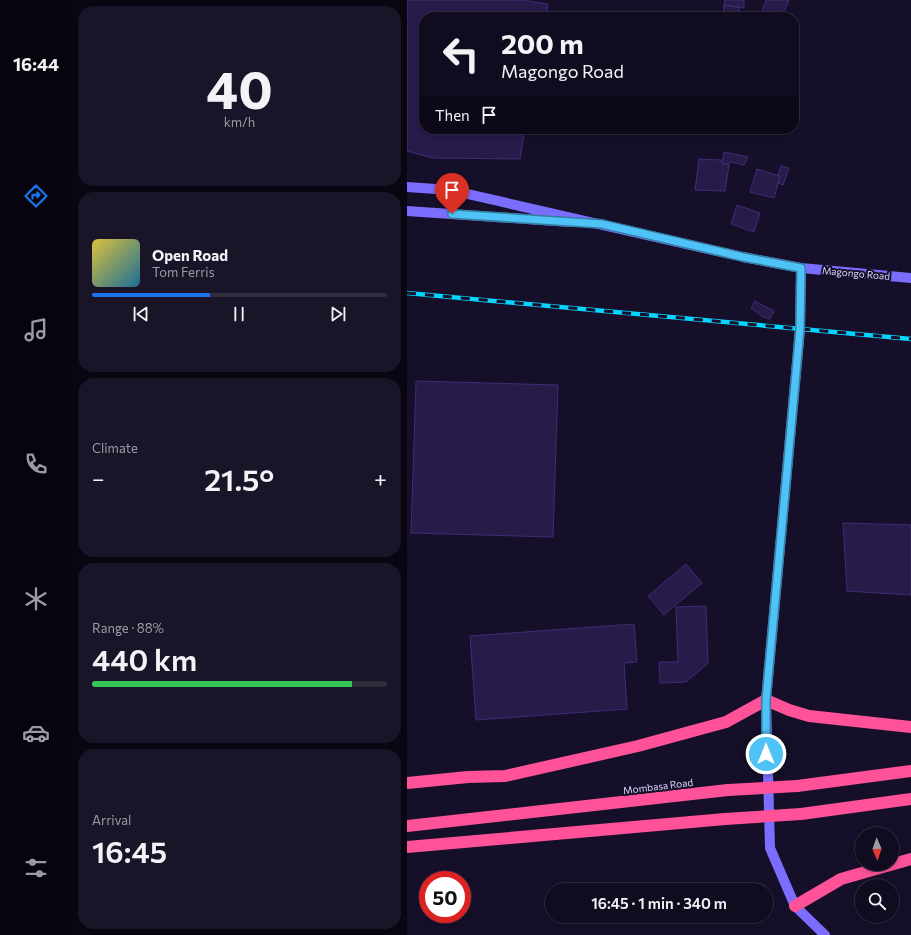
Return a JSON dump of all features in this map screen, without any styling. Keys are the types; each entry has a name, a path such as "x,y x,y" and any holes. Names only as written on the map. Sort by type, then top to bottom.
{"highway":[{"path":"407,783 468,777 505,776 638,746 726,722 766,700 789,710 809,716 911,727"},
{"name":"Mombasa Road","path":"407,826 448,823 728,790 797,786 911,771"},
{"path":"407,847 801,814 911,800"},
{"path":"795,906 841,879 911,859"}],"main road":[{"name":"Magongo Road","path":"407,187 450,190 743,257 801,268 911,278"},
{"name":"Magongo Road","path":"407,211 602,224"},
{"path":"801,268 800,329 766,700 766,754 770,848 795,906 825,935"}],"building":[{"path":"407,0 522,0 548,4 547,12 419,12 419,134 524,134 520,159 433,158 407,151"},
{"path":"725,0 744,0 744,8 724,5"},
{"path":"766,0 789,0 784,12 762,12"},
{"path":"724,5 740,7 739,12 723,12"},
{"path":"724,152 748,157 744,165 730,162 729,165 722,163"},
{"path":"699,159 721,160 722,163 729,165 725,191 695,190"},
{"path":"781,166 789,168 783,185 778,183 780,176 778,175"},
{"path":"757,169 780,176 774,198 750,192"},
{"path":"737,205 760,213 754,232 731,224"},
{"path":"755,301 774,311 770,319 763,317 751,308"},
{"path":"416,381 558,385 553,537 411,533"},
{"path":"843,523 911,525 911,595 847,591"},
{"path":"686,564 702,583 664,615 648,596"},
{"path":"706,606 708,663 686,682 660,683 659,662 678,662 676,607"},
{"path":"634,624 637,662 624,663 627,709 476,720 470,636"}],"railway":[{"path":"407,293 911,339"}],"route":[{"path":"452,214 602,224 743,257 801,268 800,329 766,700 766,754"}]}
